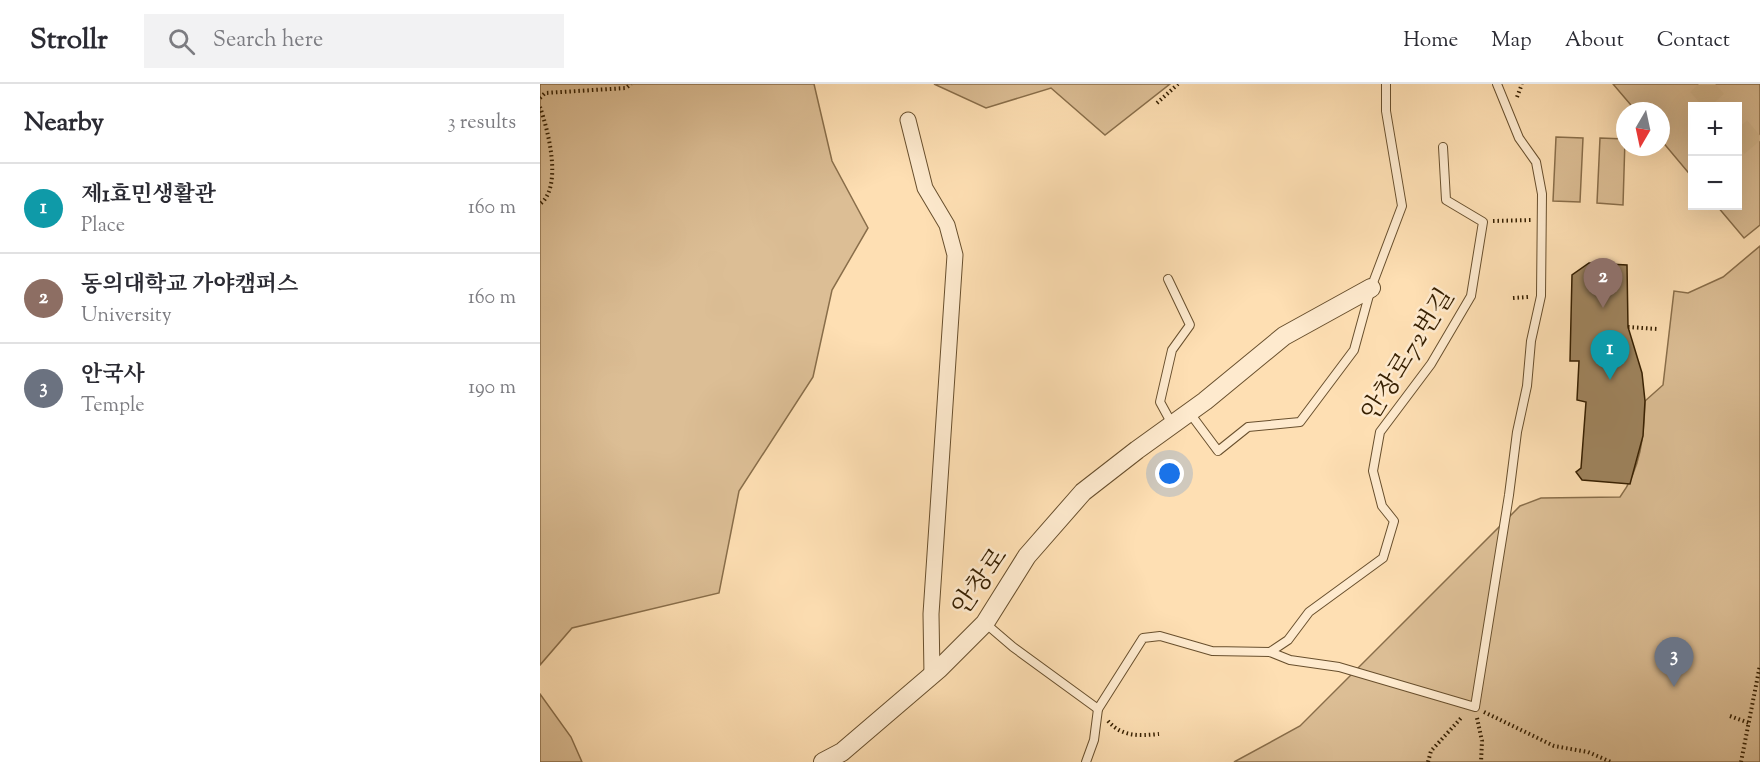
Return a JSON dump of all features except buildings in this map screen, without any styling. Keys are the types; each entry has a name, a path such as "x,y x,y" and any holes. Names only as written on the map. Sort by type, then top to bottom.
{"street":[{"path":"908,120 925,188 947,225 955,255 931,603 933,675"},
{"name":"안창로","path":"823,762 842,753 933,675 985,623 1027,556 1083,492 1284,336 1371,288"}],"lane":[{"path":"1189,412 1218,451 1248,427 1300,422 1354,350 1371,288 1402,206 1386,111 1386,84"},
{"path":"1086,762 1094,740 1098,709 1143,638 1160,636 1212,651 1270,652 1290,660 1339,667 1475,707 1517,432 1527,386 1532,341 1541,296 1542,194 1536,162 1519,138 1497,84"},
{"path":"1443,147 1446,200 1483,222"},
{"name":"안창로72번길","path":"1270,652 1288,640 1309,612 1383,558 1394,520 1382,506 1373,471 1380,432 1431,364 1471,296 1483,222"},
{"path":"1168,279 1190,325 1172,350 1160,402 1173,424"},
{"path":"985,623 1013,647 1098,709"}],"path":[{"path":"540,98 545,93 626,87 631,84"},
{"path":"1157,103 1178,84"},
{"path":"540,107 553,156 551,186 548,195 540,204"},
{"path":"1483,222 1540,220"},
{"path":"1628,327 1657,329"},
{"path":"1741,762 1760,665"},
{"path":"1428,762 1431,751 1457,721 1475,707"},
{"path":"1475,707 1482,741 1480,762"},
{"path":"1475,707 1554,747 1588,752 1611,762"},
{"path":"1098,709 1117,731 1139,736 1159,734"},
{"path":"1731,716 1749,723"}],"shaded area":[{"path":"540,84 814,84 832,161 868,228 832,290 813,377 739,491 719,593 572,628 540,665"},
{"path":"934,84 1170,84 1105,135 1051,88 986,108"},
{"path":"1613,84 1760,84 1760,225 1744,238 1720,210 1742,210 1742,102 1688,102 1688,172 1670,151 1670,102 1628,102"},
{"path":"1556,137 1583,138 1580,202 1553,201"},
{"path":"1600,138 1616,139 1616,156 1624,156 1623,205 1597,203"},
{"path":"1760,246 1760,762 1234,762 1300,726 1520,506 1541,498 1620,497 1637,463 1644,426 1645,401 1663,385 1674,291 1688,293 1723,277"},
{"path":"540,694 571,737 582,762 540,762"}],"tunnel":[{"path":"1699,84 1715,102"},
{"path":"1742,133 1760,154"}],"place":[{"name":"동의대학교 가야캠퍼스","path":"1603,308"},
{"name":"제1효민생활관","path":"1610,380"},
{"name":"안국사","path":"1674,687"}]}
